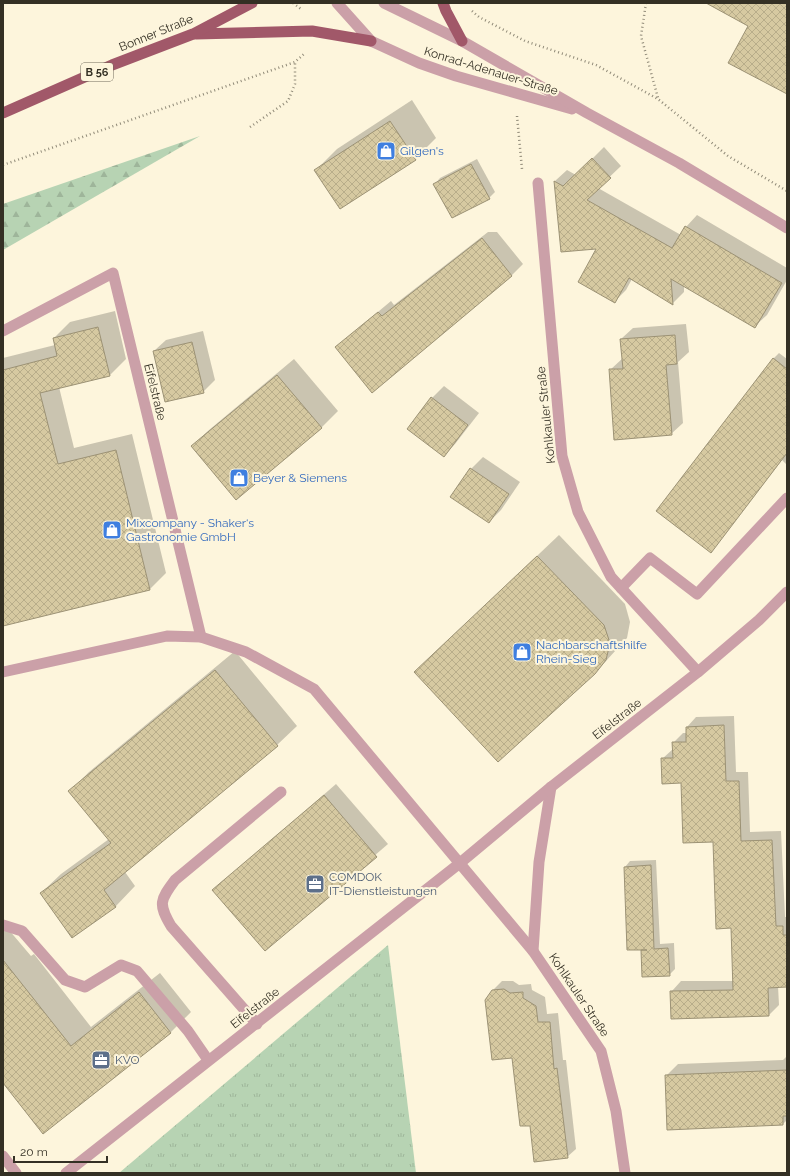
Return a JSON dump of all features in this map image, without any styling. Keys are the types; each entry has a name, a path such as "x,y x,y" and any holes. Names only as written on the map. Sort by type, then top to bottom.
{"main road":[{"name":"Bonner Straße","path":"3,113 112,65 193,34 252,3"},
{"path":"443,3 462,41"},
{"path":"193,34 312,31 371,42"}],"street":[{"name":"Konrad-Adenauer-Straße","path":"337,3 371,42 419,63 516,94 586,112"},
{"name":"Konrad-Adenauer-Straße","path":"384,3 462,41 679,163 787,228"},
{"name":"Kohlkauler Straße","path":"538,183 562,456 578,512 611,577 698,672"},
{"name":"Eifelstraße","path":"3,331 113,273 201,637"},
{"path":"621,588 650,558 697,594 787,498"},
{"name":"Eifelstraße","path":"66,1173 208,1060 257,1024 460,863 550,787 698,672 759,620 787,592"},
{"path":"3,672 167,636 201,637 246,652 314,689 460,863"},
{"name":"Kohlkauler Straße","path":"534,950 539,862 550,787"},
{"path":"257,1024 171,926 163,913 163,896 175,880 281,792"},
{"name":"Kohlkauler Straße","path":"460,863 534,950 600,1051 616,1111 625,1173"},
{"path":"3,924 22,931 65,980 85,987 121,965 137,971 188,1031 208,1060"},
{"path":"3,1156 16,1173"}],"path":[{"path":"646,3 641,36 658,99"},
{"path":"468,8 479,17 525,41 596,65 658,99 728,156 787,191"},
{"path":"3,165 295,62 309,49 312,31"},
{"path":"250,127 288,101 295,84 295,62"},
{"path":"516,94 522,174 538,183"}],"green space":[{"path":"200,136 3,250 3,204"},
{"path":"388,945 416,1173 119,1173"}],"building":[{"path":"706,3 787,3 787,94 728,63 748,26"},
{"path":"390,121 416,160 340,209 314,170"},
{"path":"592,158 611,178 587,200 672,248 685,226 782,283 755,328 671,279 673,305 629,278 615,303 578,282 596,249 561,252 554,181 563,186"},
{"path":"471,164 490,199 452,218 433,184"},
{"path":"482,238 512,276 372,393 335,347 378,312 382,316"},
{"path":"98,327 110,376 40,393 58,464 116,450 150,590 3,626 3,370 57,356 53,338"},
{"path":"675,335 677,364 666,365 672,435 614,440 609,369 623,369 620,339"},
{"path":"192,342 204,393 165,402 153,351"},
{"path":"773,358 787,369 787,453 711,553 656,511"},
{"path":"277,375 322,428 236,500 191,446"},
{"path":"431,397 468,425 444,457 407,429"},
{"path":"470,468 509,494 489,523 450,497"},
{"name":"Nachbarschaftshilfe Rhein-Sieg","path":"537,556 604,625 610,643 606,660 595,674 498,762 414,672"},
{"path":"215,670 278,746 104,890 116,907 72,938 40,893 111,843 68,791"},
{"path":"724,725 726,781 739,781 741,841 772,840 776,926 783,926 783,935 787,935 787,987 768,988 769,1016 671,1019 670,991 733,990 731,928 716,929 713,842 683,843 681,783 662,784 661,758 673,758 672,742 686,742 686,727"},
{"path":"324,795 377,857 265,951 212,890"},
{"path":"651,865 654,949 668,948 670,976 642,977 641,950 627,950 624,867"},
{"path":"3,960 71,1046 139,992 171,1033 43,1134 3,1083"},
{"path":"504,989 510,993 523,992 523,998 536,1006 538,1022 550,1022 554,1069 557,1068 568,1158 534,1162 530,1126 520,1126 512,1058 492,1060 485,1000 492,990"},
{"path":"787,1070 787,1116 783,1116 783,1125 667,1130 665,1075"}],"place":[{"name":"Gilgen's","path":"386,151"},
{"name":"Beyer & Siemens","path":"239,478"},
{"name":"Mixcompany - Shaker‘s Gastronomie GmbH","path":"112,530"},
{"name":"Nachbarschaftshilfe Rhein-Sieg","path":"522,652"},
{"name":"COMDOK IT-Dienstleistungen","path":"315,884"},
{"name":"KVO","path":"101,1060"}]}
